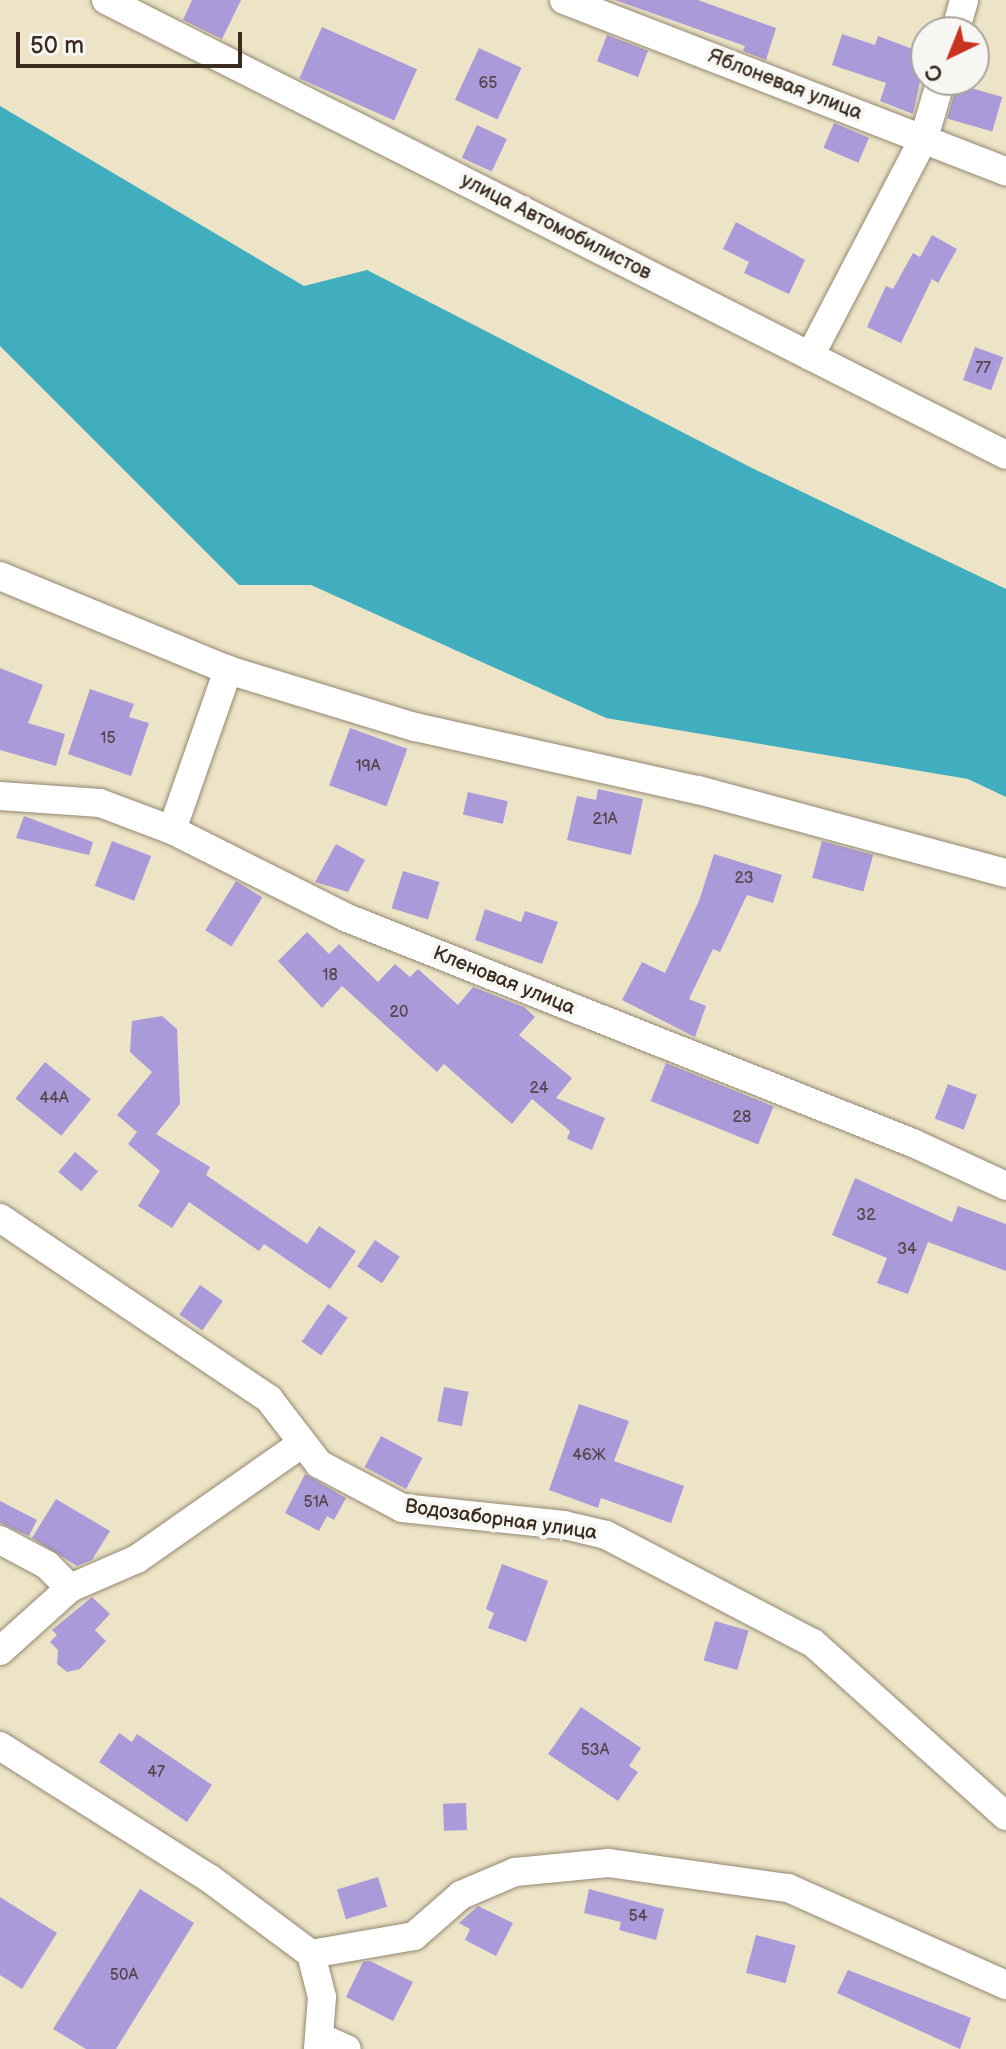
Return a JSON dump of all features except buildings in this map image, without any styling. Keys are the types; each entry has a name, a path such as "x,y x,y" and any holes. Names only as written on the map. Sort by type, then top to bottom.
{"street":[{"name":"улица Автомобилистов","path":"106,0 1006,455"},
{"name":"Яблоневая улица","path":"564,0 1006,171"},
{"path":"810,356 924,138 936,96"},
{"path":"0,576 228,670 415,727 698,790 1006,873"},
{"path":"172,830 228,670"},
{"name":"Кленовая улица","path":"0,796 100,803 172,830 347,918 913,1143 1006,1186"},
{"name":"Водозаборная улица","path":"0,1218 269,1399 319,1464 402,1508 564,1525 606,1535 813,1643 1006,1816"},
{"path":"0,1651 70,1588 137,1559 301,1444"},
{"path":"0,1540 47,1565 70,1588"},
{"path":"0,1746 209,1878 311,1954 322,1997 329,2045"},
{"path":"311,1954 414,1936 461,1895 515,1872 609,1863 788,1888 1006,1985"}],"water":[{"path":"0,106 304,286 367,270 752,468 1006,589 1006,797 968,779 606,718 311,585 239,585 0,346"}]}
